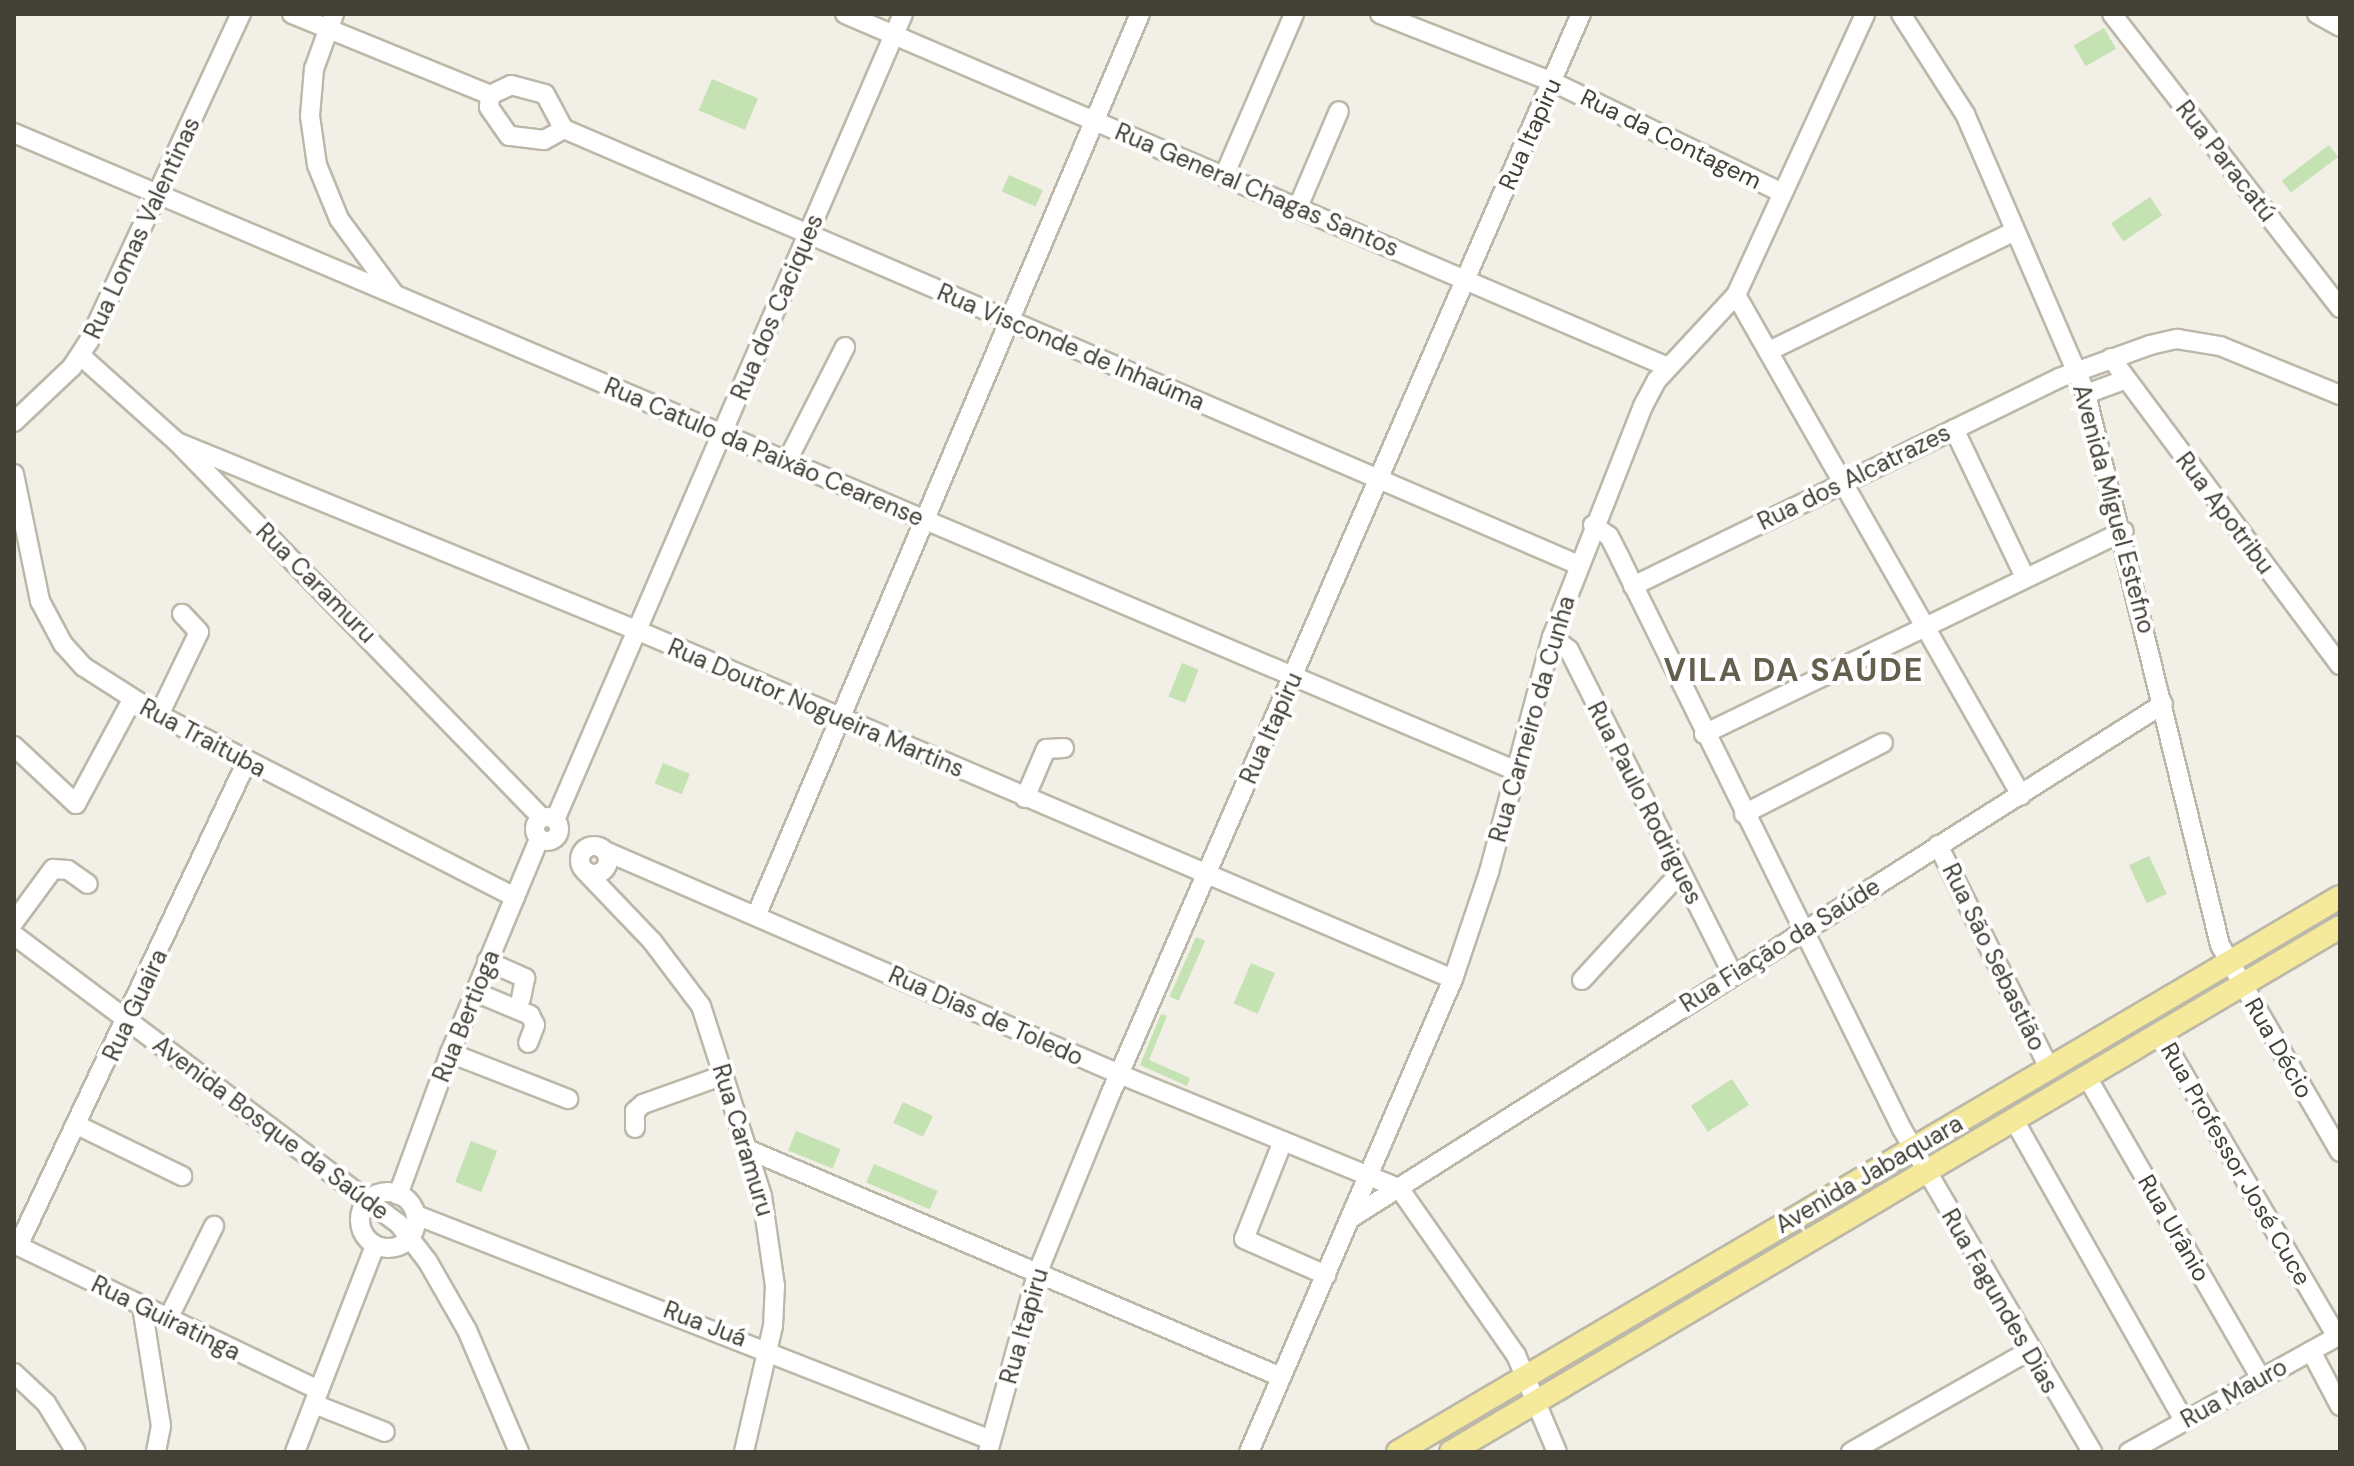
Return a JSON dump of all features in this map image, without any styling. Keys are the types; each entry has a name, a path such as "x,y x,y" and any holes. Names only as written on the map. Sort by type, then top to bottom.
{"main road":[{"name":"Avenida Jabaquara","path":"1398,1452 2340,897"},
{"name":"Avenida Jabaquara","path":"1451,1452 2340,927"}],"street":[{"name":"Rua Lomas Valentinas","path":"14,422 81,356 241,14"},
{"path":"292,14 330,21 490,95"},
{"name":"Rua General Chagas Santos","path":"845,14 1668,367"},
{"name":"Rua dos Caciques","path":"550,829 641,632 722,434 903,14"},
{"path":"756,916 1007,320 1140,14"},
{"path":"1224,176 1294,14"},
{"name":"Rua da Contagem","path":"1380,14 1553,82 1783,193"},
{"name":"Rua Itapiru","path":"990,1446 1037,1274 1119,1074 1581,14"},
{"name":"Rua Carneiro da Cunha","path":"1249,1452 1453,979 1489,872 1552,637 1593,525 1643,406 1668,367 1736,295 1865,14"},
{"name":"Avenida Miguel Estefno","path":"1901,14 1952,88 2086,394 2123,531 2220,945 2242,985"},
{"name":"Rua Paracatú","path":"2112,14 2340,308"},
{"path":"2319,14 2340,27"},
{"path":"330,21 311,92 317,165 339,219 395,295"},
{"path":"528,86 554,106 564,129 544,140 509,136 495,122 490,95 499,88 528,86"},
{"path":"1298,207 1339,111"},
{"name":"Rua Visconde de Inhaúma","path":"564,129 1579,565"},
{"name":"Rua Catulo da Paixão Cearense","path":"14,133 1514,770"},
{"path":"1769,351 2015,231"},
{"path":"1736,295 1927,623 2021,795"},
{"name":"Rua dos Alcatrazes","path":"1633,586 2077,371 2177,339 2199,340 2340,395"},
{"path":"787,461 845,347"},
{"name":"Rua Caramuru","path":"81,356 177,442 550,829 692,991 724,1075 747,1149 772,1251 775,1286 770,1350 744,1452"},
{"name":"Rua Apotribu","path":"2111,358 2124,380 2340,665"},
{"path":"2086,394 2124,380"},
{"path":"1954,429 2024,575"},
{"name":"Rua Doutor Nogueira Martins","path":"177,442 641,632 839,721 1453,979"},
{"name":"Rua Traituba","path":"14,474 32,577 52,627 84,667 159,715 515,897"},
{"name":"Rua Fagundes Dias","path":"1593,525 1609,536 1801,931 1912,1148 2029,1351 2092,1452"},
{"path":"1704,734 2024,575 2123,531"},
{"path":"159,715 199,636 197,626 182,614"},
{"name":"Rua Paulo Rodrigues","path":"1552,637 1569,650 1733,974"},
{"path":"14,746 76,804 132,700"},
{"name":"Rua Fiação da Saúde","path":"1351,1218 1394,1185 2163,704"},
{"path":"1744,814 1883,743"},
{"path":"1025,798 1046,749 1064,748"},
{"name":"Rua Guaira","path":"16,1245 129,1022 247,761"},
{"name":"Rua Dias de Toledo","path":"550,829 1119,1074 1283,1141 1373,1168 1394,1185"},
{"name":"Rua Bertioga","path":"398,1195 487,961 550,829"},
{"name":"Rua São Sebastião","path":"1938,845 2049,1068"},
{"path":"582,868 604,870 600,849"},
{"path":"14,922 53,869 68,870 88,884"},
{"path":"1582,980 1680,873"},
{"name":"Avenida Bosque da Saúde","path":"14,935 369,1199 411,1237 467,1330 519,1452"},
{"path":"487,961 525,978 521,999"},
{"name":"Rua Décio","path":"2242,985 2338,1146"},
{"path":"475,992 533,1018 528,1043"},
{"name":"Rua Professor José Cuce","path":"2160,1034 2338,1336"},
{"path":"450,1053 568,1099"},
{"path":"635,1128 635,1111 643,1104 724,1075"},
{"name":"Rua Urânio","path":"2087,1077 2261,1378"},
{"path":"2014,1120 2184,1421"},
{"path":"77,1125 182,1176"},
{"path":"1283,1141 1244,1239 1326,1275"},
{"path":"747,1149 1281,1377"},
{"path":"1394,1185 1526,1375 1534,1403 1557,1452"},
{"path":"384,1192 398,1195 416,1215 411,1237 394,1247 375,1246 359,1222 369,1199 384,1192"},
{"name":"Rua Juá","path":"416,1215 770,1350 990,1446"},
{"path":"168,1319 214,1226"},
{"name":"Rua Guiratinga","path":"16,1245 168,1319 385,1432"},
{"path":"295,1452 375,1246"},
{"path":"142,1306 161,1426 156,1452"},
{"name":"Rua Mauro","path":"2129,1452 2338,1336"},
{"path":"1851,1452 2029,1351"},
{"path":"2311,1351 2340,1406"},
{"path":"14,1373 46,1403 76,1452"}],"green space":[{"path":"2104,28 2116,49 2086,66 2074,46"},
{"path":"712,79 758,99 745,130 699,110"},
{"path":"2329,145 2338,157 2291,192 2282,181"},
{"path":"1009,175 1043,190 1035,206 1002,191"},
{"path":"2150,197 2162,215 2123,242 2111,223"},
{"path":"1182,663 1199,670 1185,703 1169,696"},
{"path":"663,763 690,774 682,794 655,783"},
{"path":"2149,856 2167,894 2147,903 2129,865"},
{"path":"1196,937 1205,941 1179,1000 1170,996"},
{"path":"1251,963 1275,973 1258,1014 1234,1004"},
{"path":"2215,982 2218,988 1929,1135 1926,1129"},
{"path":"1161,1014 1167,1016 1149,1060 1190,1078 1187,1086 1140,1065"},
{"path":"1732,1079 1749,1105 1708,1132 1691,1106"},
{"path":"903,1102 933,1116 923,1137 893,1123"},
{"path":"796,1131 841,1149 833,1168 788,1150"},
{"path":"471,1141 497,1151 481,1192 455,1182"},
{"path":"874,1164 938,1191 930,1209 866,1182"},
{"path":"1894,1171 1898,1177 1564,1402 1560,1396"}],"district":[{"name":"VILA DA SAÚDE","path":"1794,670"}]}
